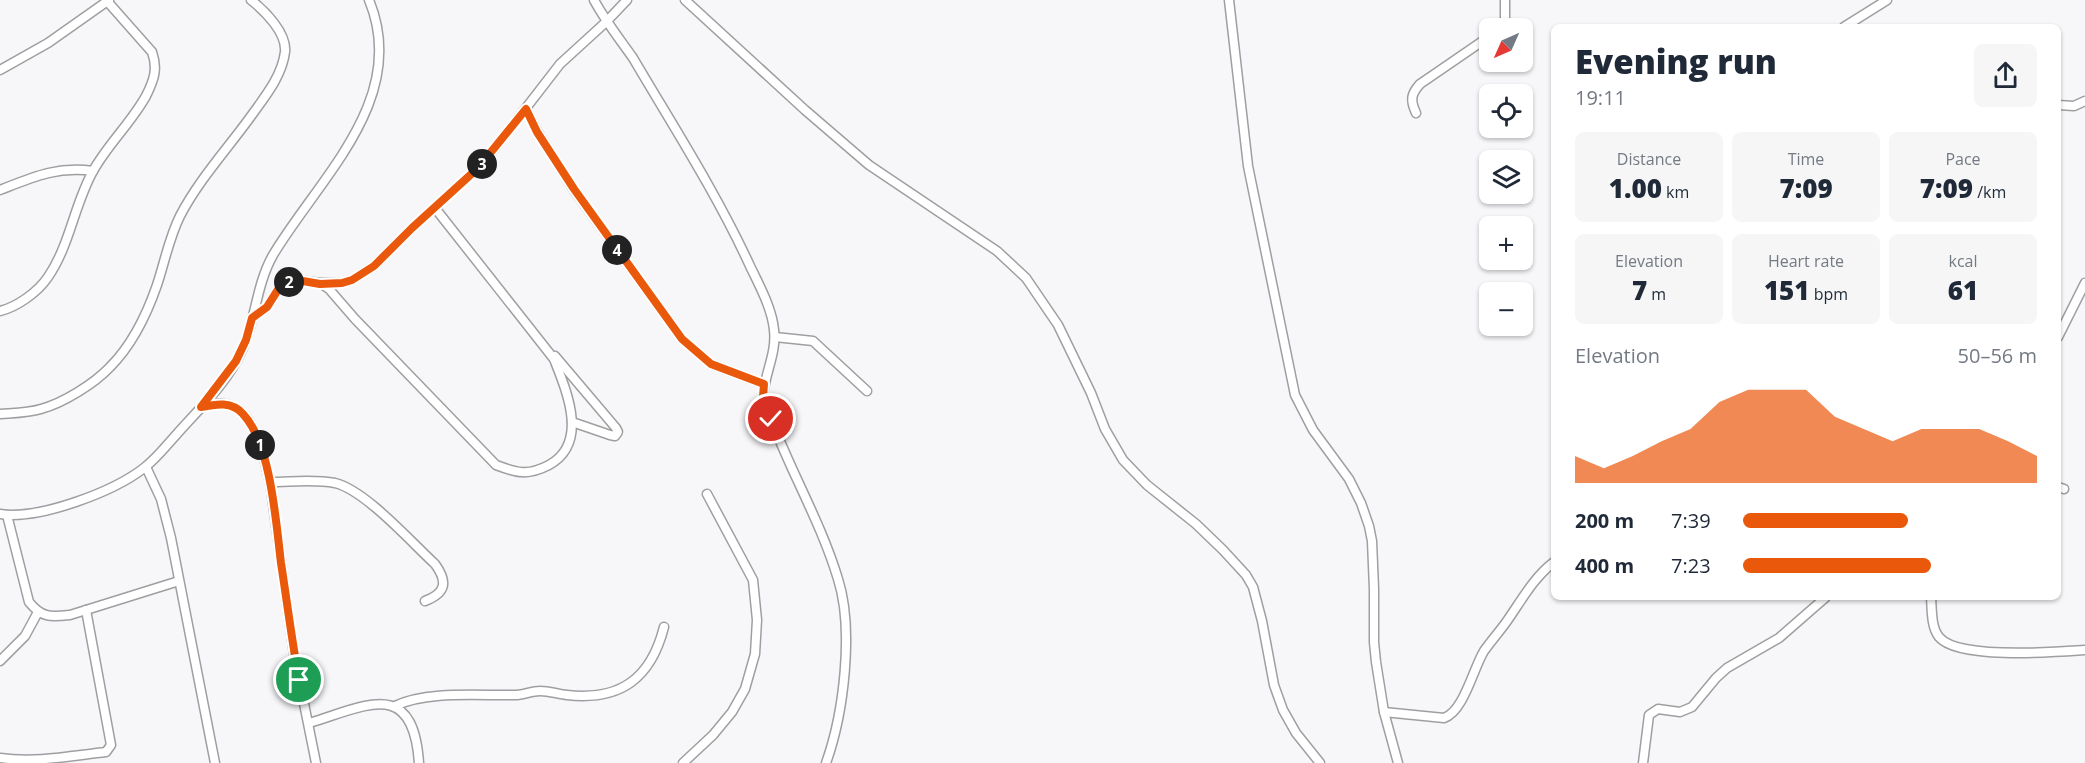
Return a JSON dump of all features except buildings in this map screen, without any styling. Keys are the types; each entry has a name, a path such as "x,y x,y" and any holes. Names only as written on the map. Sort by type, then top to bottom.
{"street":[{"path":"0,414 40,410 65,400 109,369 125,350 157,285 167,246 181,215 199,186 276,81 285,50 282,37 251,0"},
{"path":"178,581 70,615 52,616 38,612 29,602 4,514 48,510 91,496 126,480 146,467 201,407 236,361 246,340 267,267 293,225 337,164 371,99 378,70 378,38 374,11 369,0"},
{"path":"594,0 606,22 633,58 735,233 769,312 775,337 763,397 811,508 843,596 846,635 840,715 826,763"},
{"path":"252,318 267,307 284,284 297,280 320,284 342,283 361,275 374,266 478,168 560,64 627,0"},
{"path":"685,0 869,165 997,251 1012,262 1026,278 1058,325 1091,393 1105,429 1124,460 1147,484 1196,524 1246,575 1253,587 1263,621 1274,685 1283,710 1296,733 1320,763"},
{"path":"1229,0 1248,166 1295,395 1313,430 1349,479 1369,526 1372,541 1374,642 1384,712 1398,763"},
{"path":"1505,0 1505,18"},
{"path":"1849,24 1887,0"},
{"path":"0,70 48,44 108,1 152,52 155,61 155,73 141,104 93,171 61,256 47,280 29,296 9,309 0,311"},
{"path":"1416,113 1411,103 1412,95 1420,84 1479,44"},
{"path":"2061,105 2074,106 2085,100"},
{"path":"526,109 537,132 574,189 682,339 711,364 764,384"},
{"path":"0,190 50,171 75,169 93,171"},
{"path":"435,208 486,274 542,342 574,376 618,432 615,436 610,435 572,422"},
{"path":"2061,331 2085,283"},
{"path":"320,284 329,289 496,465 515,473 536,472 556,461 570,441 572,422 564,386 554,359 542,342"},
{"path":"775,337 813,341 867,391"},
{"path":"201,407 218,404 230,405 242,412 257,436 270,482 296,663 316,763"},
{"path":"146,467 161,499 171,538 215,763"},
{"path":"270,482 334,483 352,491 373,506 435,564 441,573 443,587 437,597 425,601"},
{"path":"682,763 713,735 732,712 745,689 755,654 757,620 753,580 708,494"},
{"path":"1384,712 1444,718 1451,715 1466,692 1484,651 1532,586 1551,565"},
{"path":"1643,763 1649,715 1658,709 1680,712 1692,707 1727,668 1779,638 1822,600"},
{"path":"1931,600 1932,616 1937,635 1944,642 1960,649 2029,654 2085,650"},
{"path":"0,758 19,762 41,762 110,750 101,682 86,610"},
{"path":"0,662 25,636 38,612"},
{"path":"395,706 413,700 459,695 520,694 541,691 569,696 616,692 638,677 648,665 664,627"},
{"path":"309,723 373,705 395,706 412,724 419,763"}],"route":[{"path":"299,680 270,482 257,436 242,412 230,405 218,404 201,407 225,378 242,351 252,318 262,313 279,288 290,281 297,280 320,284 342,283 352,280 374,266 478,168 526,109 537,132 574,189 682,339 695,353 711,364 764,384 763,397 771,419"}]}
